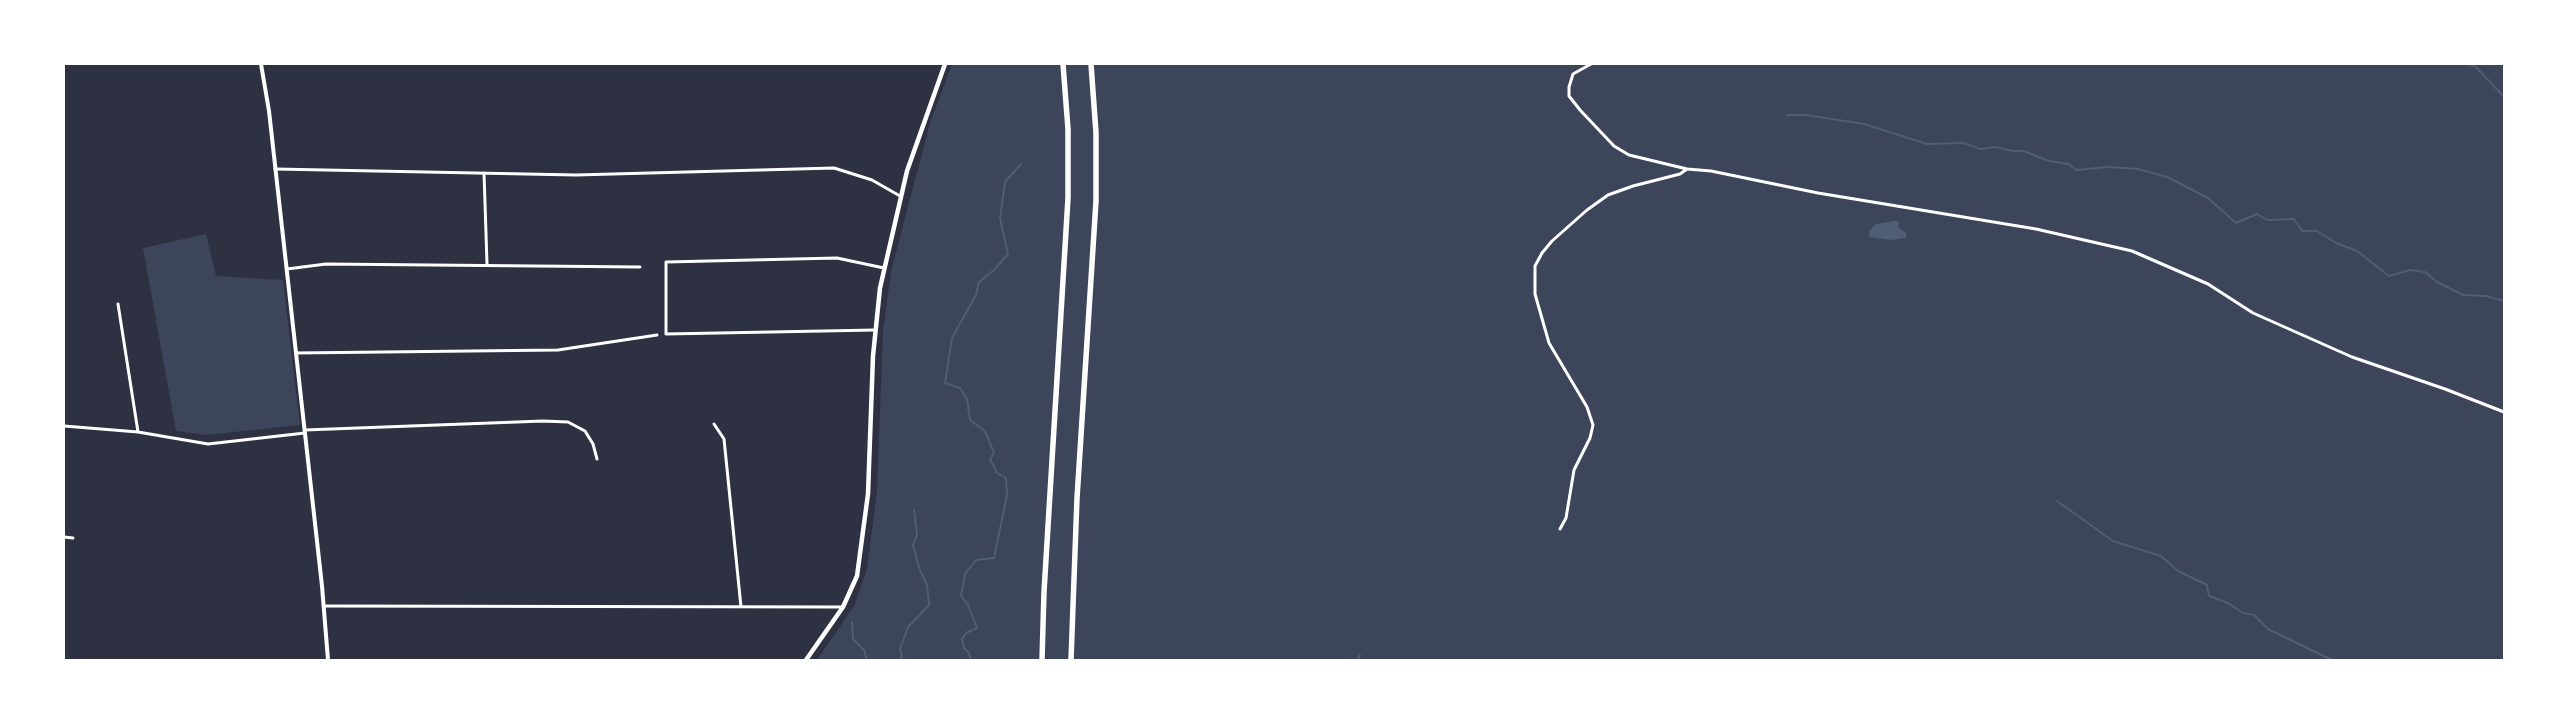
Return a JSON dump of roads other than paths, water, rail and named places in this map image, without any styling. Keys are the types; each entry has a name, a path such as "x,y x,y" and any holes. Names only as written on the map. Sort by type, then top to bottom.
{"highway":[{"path":"1042,660 1045,570 1068,210 1068,128 1063,64"},
{"path":"1071,660 1077,505 1096,201 1093,64"}],"main road":[{"path":"806,660 843,607 857,576 867,502 875,330 884,268 900,196 915,145 945,64"}],"street":[{"path":"261,64 269,111 287,269 324,606 328,660"},
{"path":"1591,64 1573,74 1569,87 1569,96 1614,146 1629,155 1688,169 1712,171 1818,194 2036,229 2132,251 2208,284 2253,313 2352,358 2437,386 2504,412"},
{"path":"275,169 576,175 834,168 872,180 900,196"},
{"path":"1560,529 1566,518 1574,470 1592,434 1593,421 1587,407 1549,343 1536,294 1535,266 1542,253 1552,241 1587,210 1608,195 1633,186 1680,174 1688,169"},
{"path":"484,172 487,264"},
{"path":"875,330 666,334 666,262 838,258 884,268"},
{"path":"287,269 326,264 487,264 640,267"},
{"path":"118,304 138,432"},
{"path":"296,353 558,350 657,334"},
{"path":"64,426 138,432 208,444 305,432 543,421 568,422 585,431 593,444 597,459"},
{"path":"714,424 724,438 741,606"},
{"path":"64,537 73,538"},
{"path":"324,606 843,607"}],"waterway":[{"path":"2468,64 2476,67 2504,97"},
{"path":"1787,115 1806,115 1864,124 1927,144 1964,143 1980,149 1995,147 2013,151 2024,151 2049,161 2069,164 2076,170 2108,167 2138,169 2167,177 2208,198 2236,223 2257,214 2267,220 2294,219 2302,231 2317,231 2336,243 2357,251 2389,276 2410,270 2425,272 2437,282 2463,295 2486,296 2504,301"},
{"path":"971,660 969,653 964,648 962,639 966,633 977,628 968,605 961,596 965,574 976,560 994,558 1007,495 1006,478 997,473 990,459 994,453 985,431 970,420 967,399 960,388 945,383 952,338 976,295 979,282 994,270 1008,254 1000,219 1005,182 1021,164"},
{"path":"2057,501 2113,541 2161,556 2178,571 2207,585 2209,596 2228,603 2243,613 2254,615 2268,629 2332,660"},
{"path":"899,660 902,657 900,649 908,627 929,605 927,585 919,568 913,545 917,535 914,510"},
{"path":"852,622 853,639 864,650 867,660"},
{"path":"1357,660 1360,655"}]}
